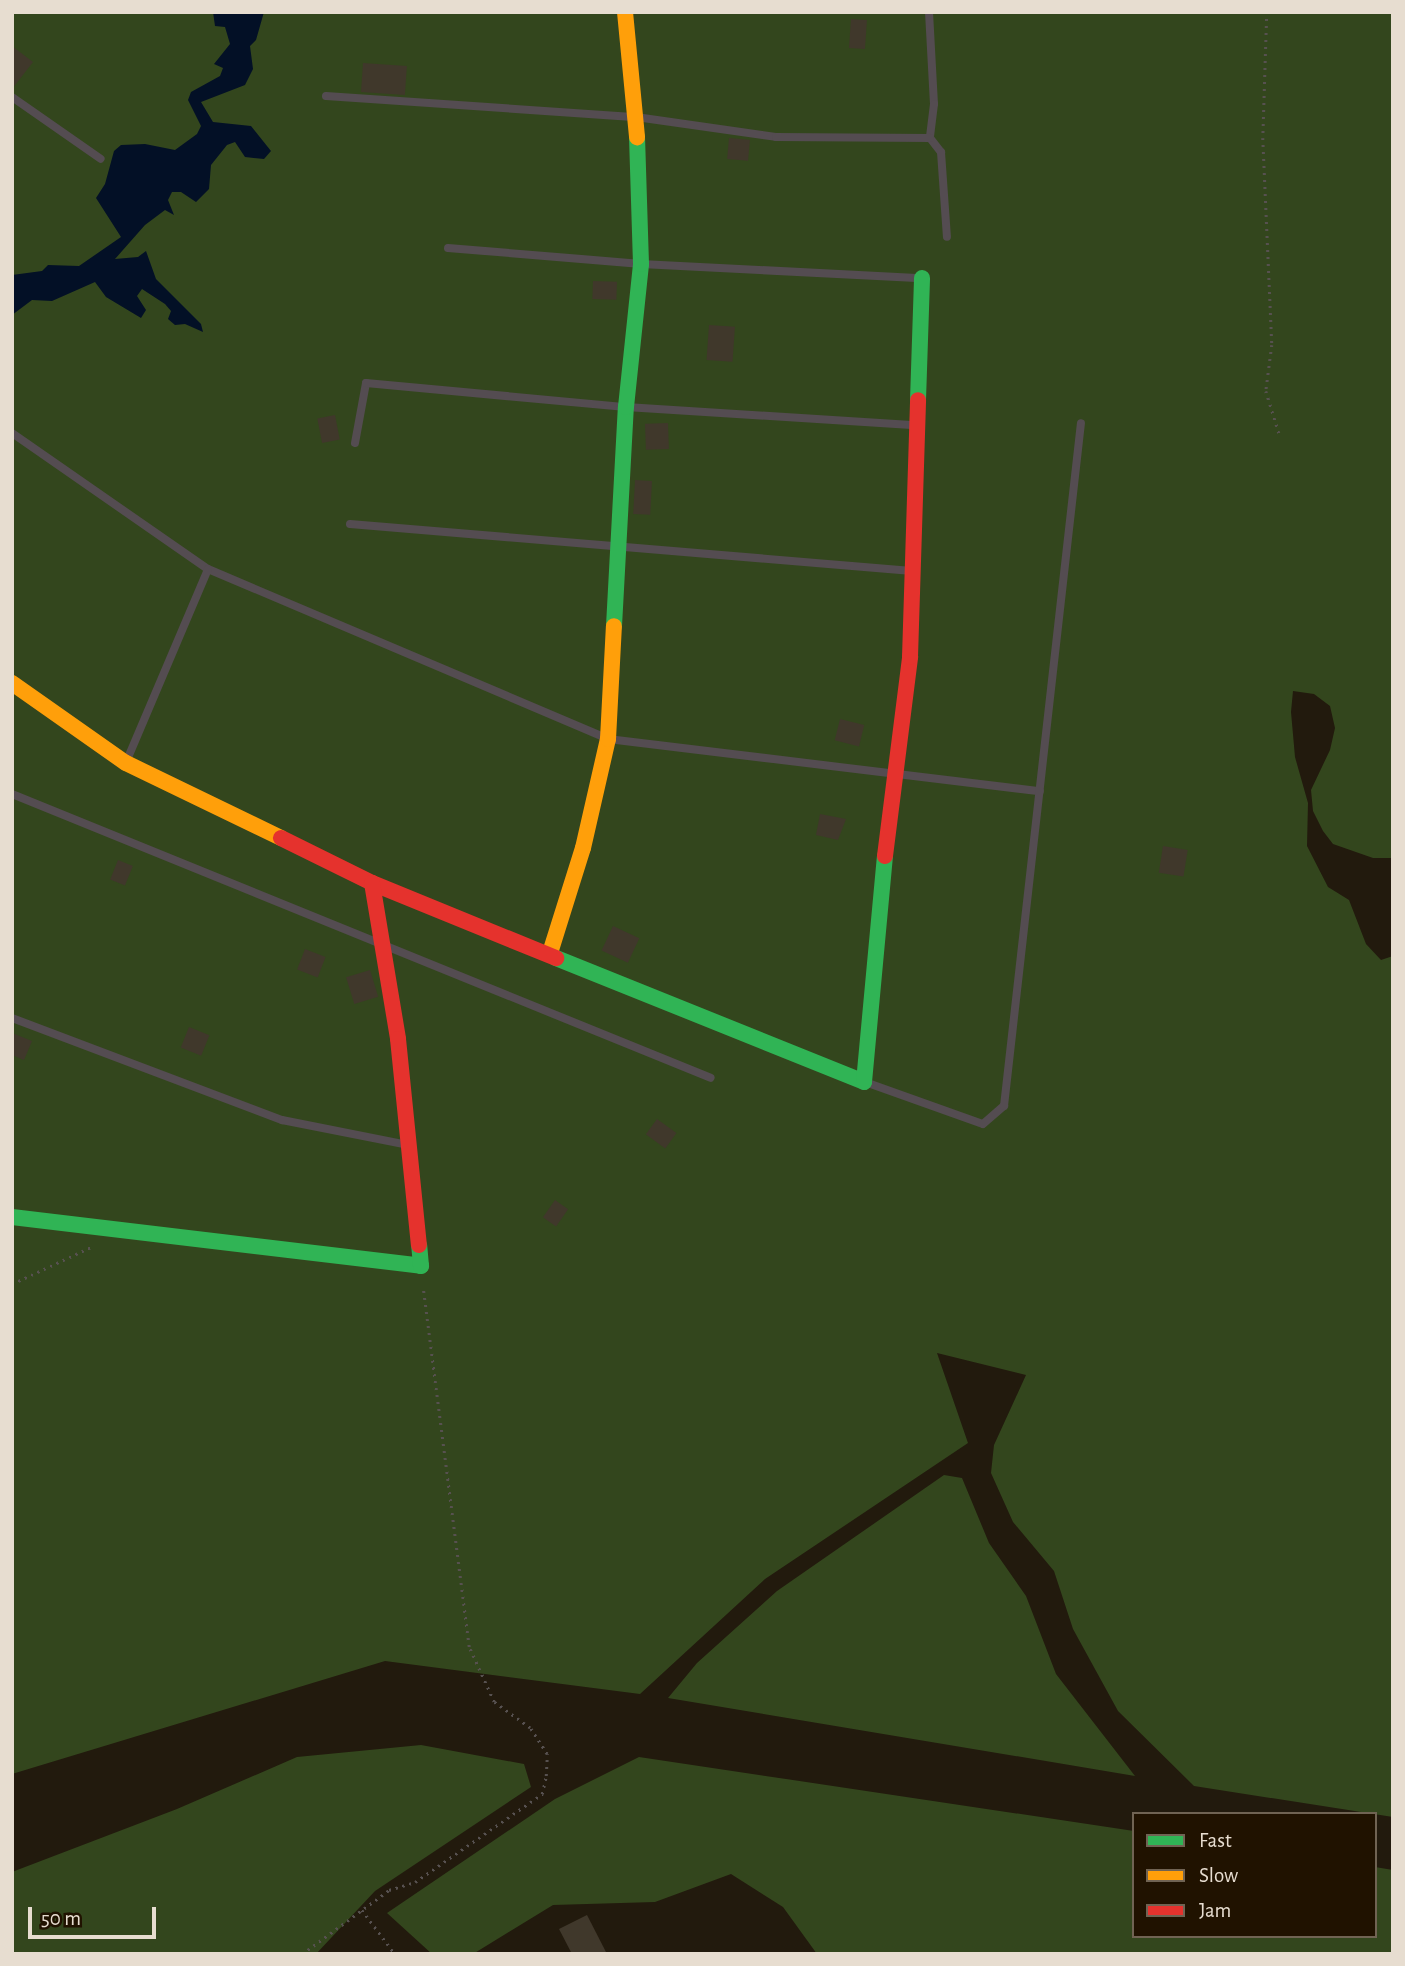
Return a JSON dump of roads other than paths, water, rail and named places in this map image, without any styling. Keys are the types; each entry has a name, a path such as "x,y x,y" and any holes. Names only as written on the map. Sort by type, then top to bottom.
{"street":[{"path":"550,953 583,848 608,739 626,407 641,264 636,117 625,12"},
{"path":"12,683 126,763 372,883 864,1082 892,773 910,657 918,495 915,425 922,278"},
{"path":"12,1217 421,1266 411,1146 398,1039 378,940 372,883"}],"lane":[{"path":"929,12 934,104 930,138 941,152 947,237"},
{"path":"326,96 636,117 776,137 930,138"},
{"path":"12,97 101,159"},
{"path":"448,248 641,264 922,278"},
{"path":"355,443 366,383 626,407 915,425"},
{"path":"864,1082 983,1124 1004,1106 1081,423"},
{"path":"12,433 208,569 608,739 1040,791"},
{"path":"350,524 619,544 914,571"},
{"path":"126,763 208,569"},
{"path":"12,794 378,940 710,1078"},
{"path":"12,1018 282,1119 411,1146"}],"water":[{"path":"213,12 264,12 256,40 250,46 253,69 245,85 201,102 213,122 251,126 271,151 264,159 245,157 235,142 227,145 211,165 209,189 196,202 181,192 172,192 168,200 174,215 165,210 145,225 115,259 138,257 146,251 156,279 201,324 203,332 185,324 175,325 168,319 171,311 165,304 142,289 137,296 146,310 141,318 106,297 95,282 52,301 32,300 12,315 12,275 42,271 48,265 79,266 121,237 96,198 105,184 114,151 121,145 145,144 175,150 197,134 201,126 188,100 191,92 220,76 223,68 214,64 230,44 225,27 215,26"}]}
